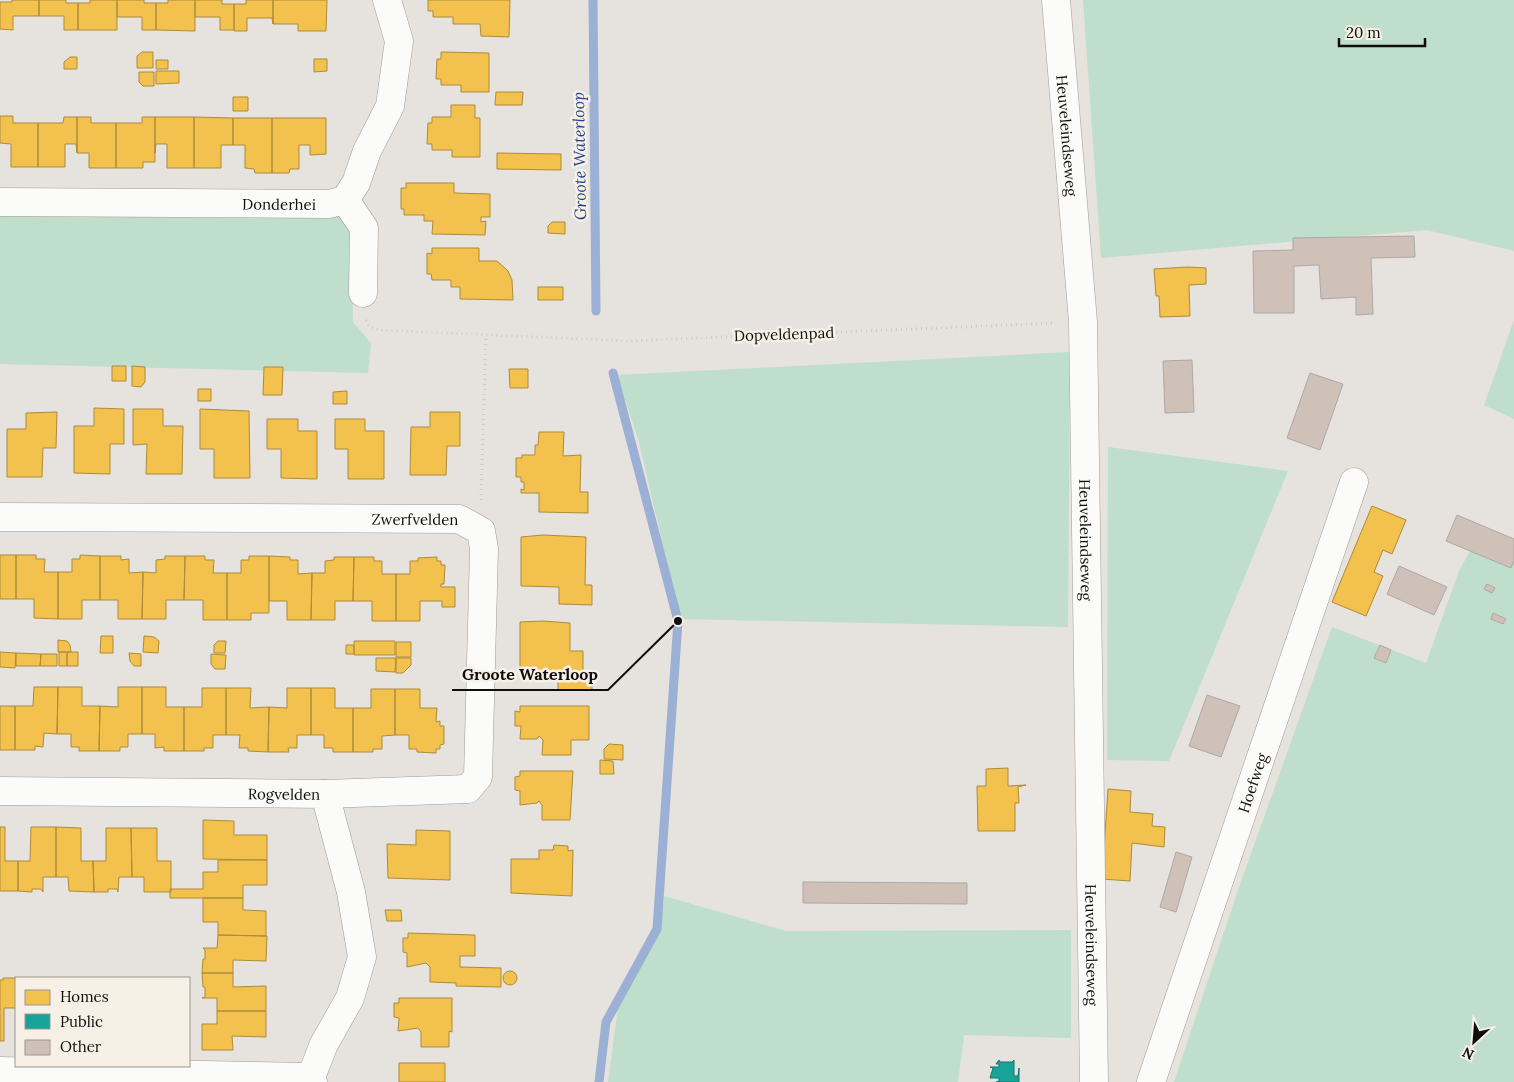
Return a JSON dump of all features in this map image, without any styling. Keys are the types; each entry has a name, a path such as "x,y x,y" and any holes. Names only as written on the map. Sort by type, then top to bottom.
{"street":[{"path":"363,293 364,228 345,200 356,183 366,152 390,106 399,41 388,0"},
{"name":"Heuveleindseweg","path":"1056,0 1083,322 1094,1082"},
{"name":"Donderhei","path":"0,202 329,204 345,200"},
{"name":"Hoefweg","path":"1151,1082 1354,482"},
{"name":"Zwerfvelden","path":"0,517 459,519 481,531"},
{"path":"325,794 468,789 478,777 484,549 481,531"},
{"name":"Rogvelden","path":"0,792 325,794 351,892 362,957 350,998 324,1044 312,1080"},
{"path":"0,1071 312,1080"}],"path":[{"name":"Dopveldenpad","path":"363,293 364,317 369,326 379,330 486,336 629,341 1083,322"},
{"path":"481,531 486,336"}],"green space":[{"path":"1083,0 1514,0 1514,251 1427,230 1101,258"},
{"path":"0,211 333,213 344,216 351,225 353,322 371,343 368,373 0,364"},
{"path":"1514,320 1514,419 1484,405"},
{"path":"1070,352 1068,627 680,619 639,442 617,375"},
{"path":"1108,447 1288,471 1169,761 1107,760"},
{"path":"1481,531 1514,545 1514,1082 1174,1082 1238,890 1332,627 1426,663 1459,571"},
{"path":"664,896 786,931 1071,930 1071,1038 964,1035 958,1082 608,1082 618,1007 663,910"}],"building: Homes":[{"path":"12,0 39,0 39,16 13,16 13,30 0,29 0,2 12,2"},
{"path":"39,0 66,0 66,3 78,3 78,30 64,30 64,16 39,16"},
{"path":"90,0 117,0 117,30 78,30 78,3 90,3"},
{"path":"117,0 144,0 144,3 156,3 156,30 142,30 142,17 117,17"},
{"path":"168,0 195,0 195,31 156,30 156,3 168,3"},
{"path":"195,0 222,0 222,4 234,4 234,30 220,30 220,17 195,17"},
{"path":"246,0 273,0 273,24 272,18 247,18 247,31 234,31 234,4 246,4"},
{"path":"273,0 327,0 326,31 298,31 298,24 273,24"},
{"path":"428,0 510,0 509,37 481,36 480,24 453,24 453,17 433,17 433,11 428,11"},
{"path":"142,52 153,52 153,68 137,68 137,56"},
{"path":"441,52 489,53 489,92 461,92 461,85 441,85 441,79 436,79 437,59 441,59"},
{"path":"70,57 77,57 77,69 64,69 64,62"},
{"path":"314,59 327,59 327,71 314,72"},
{"path":"156,60 168,60 168,69 156,69"},
{"path":"156,71 179,71 179,83 156,84"},
{"path":"139,72 154,72 154,86 143,86 139,82"},
{"path":"496,92 523,92 522,105 495,105"},
{"path":"233,97 248,97 248,111 233,111"},
{"path":"451,105 475,105 475,118 480,118 480,157 452,157 452,150 432,150 432,144 427,144 428,123 432,123 432,117 451,117"},
{"path":"0,116 13,116 13,123 38,123 38,167 11,167 11,144 0,143"},
{"path":"64,117 77,117 77,153 76,144 65,144 65,167 38,167 38,123 63,123"},
{"path":"77,117 91,117 91,123 116,123 116,168 89,168 89,153 77,153"},
{"path":"142,117 155,117 155,162 143,162 143,168 116,168 116,123 142,123"},
{"path":"155,117 194,117 194,168 167,168 167,144 156,144 155,153"},
{"path":"194,117 233,118 233,145 221,145 221,168 194,168"},
{"path":"233,118 272,118 272,173 255,173 254,169 245,168 245,145 233,145"},
{"path":"272,118 326,118 326,154 310,155 310,145 299,145 299,169 290,169 289,173 272,173"},
{"path":"497,153 561,154 561,170 497,169"},
{"path":"406,183 454,183 454,193 490,194 490,217 481,217 481,222 486,221 485,235 432,234 433,221 424,221 424,215 404,215 404,209 401,209 401,188 406,188"},
{"path":"552,222 565,222 565,234 548,233 548,226"},
{"path":"432,248 479,248 479,261 497,261 508,271 512,280 513,300 460,299 460,287 451,287 451,280 432,280 431,274 427,274 427,253 432,254"},
{"path":"1206,268 1206,284 1189,285 1190,316 1160,317 1159,296 1156,296 1154,269"},
{"path":"538,287 563,287 563,300 538,300"},
{"path":"112,366 126,366 126,381 112,381"},
{"path":"132,366 145,367 145,382 141,387 132,386"},
{"path":"264,367 283,367 282,395 263,395"},
{"path":"509,369 528,369 528,388 510,388"},
{"path":"198,389 211,389 211,401 198,401"},
{"path":"347,391 347,404 333,404 333,392"},
{"path":"94,408 124,409 124,444 110,444 110,474 74,473 74,426 94,426"},
{"path":"133,409 163,409 163,426 183,426 182,474 146,474 147,444 133,445"},
{"path":"200,409 249,411 250,478 214,478 214,449 200,449"},
{"path":"57,412 56,448 43,448 42,477 7,477 7,429 26,429 26,413"},
{"path":"430,412 460,412 460,446 447,446 446,475 410,475 411,427 430,427"},
{"path":"267,419 298,419 298,431 317,431 317,479 281,478 281,449 267,449"},
{"path":"335,419 365,419 365,431 384,431 384,479 348,479 348,449 335,449"},
{"path":"539,432 564,432 563,456 581,455 580,492 588,492 588,513 539,512 539,493 521,493 521,489 524,490 524,482 521,482 521,477 516,477 516,458 522,458 522,455 535,455 535,445 538,445"},
{"path":"1372,506 1406,520 1392,554 1383,550 1374,572 1383,576 1366,616 1332,602"},
{"path":"543,535 586,537 585,585 592,585 592,605 559,604 559,587 521,586 521,537"},
{"path":"0,555 16,555 16,599 0,599"},
{"path":"16,555 36,555 36,559 45,559 44,572 58,572 58,619 34,618 34,599 16,599"},
{"path":"80,555 100,556 100,600 82,600 82,619 58,619 58,572 72,572 72,559 80,559"},
{"path":"100,556 121,556 121,560 129,559 129,573 143,572 142,619 118,619 118,600 100,600"},
{"path":"165,556 185,556 184,600 166,600 166,619 142,619 143,572 156,573 156,560 165,559"},
{"path":"185,556 205,556 205,560 214,560 213,573 227,573 227,620 203,620 203,600 184,600"},
{"path":"249,556 269,556 269,613 251,613 251,620 227,620 227,573 241,573 241,560 249,560"},
{"path":"269,556 290,557 290,560 298,560 298,574 312,573 311,620 287,620 287,601 269,601"},
{"path":"334,557 354,557 353,601 335,601 335,620 311,620 312,573 325,573 325,561 334,560"},
{"path":"354,557 374,557 374,561 382,561 382,574 396,574 396,621 372,621 372,601 353,601"},
{"path":"437,557 437,561 441,561 441,565 445,565 444,584 441,584 441,587 455,587 455,607 442,607 442,601 420,601 420,621 396,621 396,574 410,574 410,561 418,561 418,558"},
{"path":"520,622 570,623 570,651 583,651 583,671 592,671 592,690 558,690 558,672 520,672"},
{"path":"101,636 113,636 113,653 100,653"},
{"path":"144,636 154,637 159,641 158,653 143,652"},
{"path":"58,640 67,641 71,652 58,652"},
{"path":"218,641 226,641 225,653 214,653 214,645"},
{"path":"354,641 395,641 395,655 354,655"},
{"path":"396,642 411,642 411,657 396,657"},
{"path":"346,645 354,645 354,654 346,654"},
{"path":"0,652 16,653 15,668 0,667"},
{"path":"59,652 67,652 67,666 59,666"},
{"path":"67,652 78,652 78,666 67,666"},
{"path":"16,653 41,654 40,666 16,666"},
{"path":"129,653 141,654 141,666 134,666 130,661"},
{"path":"41,654 57,654 57,666 40,666"},
{"path":"211,654 226,655 225,669 215,669 211,664"},
{"path":"376,658 396,658 395,672 376,671"},
{"path":"396,658 411,658 411,665 403,673 396,673"},
{"path":"34,687 58,687 57,734 44,733 43,747 35,746 35,750 15,750 15,706 33,706"},
{"path":"58,687 82,687 82,706 100,706 99,751 79,751 79,747 71,747 71,734 57,734"},
{"path":"118,687 142,687 142,734 128,734 128,747 120,747 120,751 99,751 100,706 118,707"},
{"path":"142,687 166,687 166,707 184,707 184,751 164,751 164,747 155,748 155,734 142,734"},
{"path":"202,688 226,688 226,735 213,735 213,748 204,748 204,751 184,751 184,707 202,707"},
{"path":"226,688 251,688 250,708 269,707 268,752 248,751 248,748 239,748 240,735 226,735"},
{"path":"287,688 311,688 311,735 297,735 297,748 288,748 289,752 268,752 269,707 287,708"},
{"path":"311,688 335,688 335,708 353,708 353,752 333,752 333,748 324,748 324,735 311,735"},
{"path":"371,689 395,689 395,735 382,736 382,749 373,749 373,752 353,752 353,708 371,708"},
{"path":"395,689 420,689 420,708 437,708 436,722 440,721 440,726 444,726 444,744 440,745 440,749 436,749 436,753 417,752 417,749 409,749 409,735 395,735"},
{"path":"0,706 15,706 15,750 0,750"},
{"path":"520,706 589,706 589,740 571,740 571,755 542,755 543,740 539,736 537,739 520,739 521,726 515,726 515,711 520,712"},
{"path":"609,744 623,745 623,760 604,759 604,749"},
{"path":"600,760 613,761 614,774 600,774"},
{"path":"1008,768 1008,786 1026,785 1018,787 1019,803 1015,803 1015,831 978,831 977,786 986,786 986,769"},
{"path":"520,771 573,771 570,820 542,820 542,805 539,801 537,803 520,805 520,791 515,790 515,777 520,776"},
{"path":"1108,789 1131,791 1130,812 1153,814 1152,826 1165,827 1164,847 1132,843 1130,881 1102,879"},
{"path":"203,820 234,821 234,835 267,835 267,860 203,859"},
{"path":"0,827 5,827 5,861 18,861 18,891 0,891"},
{"path":"31,827 56,827 56,877 43,877 43,892 41,889 32,889 32,892 18,891 18,861 30,861"},
{"path":"56,827 81,828 81,861 93,861 94,892 69,891 68,877 56,877"},
{"path":"106,828 131,828 132,877 119,877 118,892 117,889 108,889 108,892 94,892 93,861 106,861"},
{"path":"131,828 157,828 157,861 171,861 171,892 144,892 144,877 132,877"},
{"path":"416,830 450,831 450,880 388,878 387,844 416,845"},
{"path":"554,845 568,846 568,851 573,850 572,896 511,893 511,859 539,859 539,850 553,850"},
{"path":"218,860 267,860 267,885 243,885 243,898 170,898 170,889 203,889 203,872 218,872"},
{"path":"203,898 243,898 243,910 266,911 266,936 218,935 218,922 203,922"},
{"path":"385,910 401,910 402,921 387,921"},
{"path":"408,933 475,935 475,956 460,956 460,967 501,968 501,987 456,986 456,983 430,982 430,967 426,963 407,967 407,953 403,952 403,938 408,938"},
{"path":"218,935 267,936 266,961 233,960 233,973 202,973 203,959 205,959 205,950 203,948 217,948"},
{"path":"510,971 515,973 517,978 515,983 510,985 505,983 503,978 505,973"},
{"path":"202,973 233,973 233,987 266,986 266,1011 217,1011 217,998 202,998 205,997 205,987 203,987"},
{"path":"3,978 15,978 15,1008 4,1008 4,1041 0,1041 0,980 3,980"},
{"path":"399,998 452,998 452,1032 449,1031 449,1047 421,1047 421,1032 418,1028 398,1031 399,1018 394,1017 394,1003 399,1003"},
{"path":"217,1011 266,1011 266,1037 232,1036 233,1050 202,1050 202,1024 217,1024"},
{"path":"399,1063 445,1063 445,1082 399,1082"}],"building: Public":[{"path":"999,1060 1000,1062 1012,1062 1014,1060 1014,1076 1018,1076 1019,1068 1019,1082 996,1082 999,1081 999,1078 990,1078 993,1068 990,1067 999,1067 999,1064 996,1064"}],"building: Other":[{"path":"1414,236 1415,257 1371,258 1373,314 1356,315 1356,297 1321,299 1319,265 1294,266 1294,313 1254,313 1253,251 1293,250 1293,238"},
{"path":"1192,360 1194,412 1165,413 1163,361"},
{"path":"1310,373 1343,384 1320,450 1287,438"},
{"path":"1457,515 1514,539 1514,560 1511,568 1446,541"},
{"path":"1399,566 1447,587 1434,615 1387,594"},
{"path":"1487,584 1495,588 1492,593 1484,589"},
{"path":"1493,613 1506,619 1503,624 1491,619"},
{"path":"1380,645 1391,650 1386,663 1374,658"},
{"path":"1207,695 1240,706 1221,757 1189,746"},
{"path":"1176,852 1192,857 1176,912 1160,907"},
{"path":"803,882 967,883 967,904 803,903"}],"waterway":[{"name":"Groote Waterloop","path":"593,0 596,311"},
{"name":"Groote Waterloop","path":"599,1082 606,1022 657,929 678,621 613,373"}],"place":[{"name":"Groote Waterloop","path":"678,621"}]}
